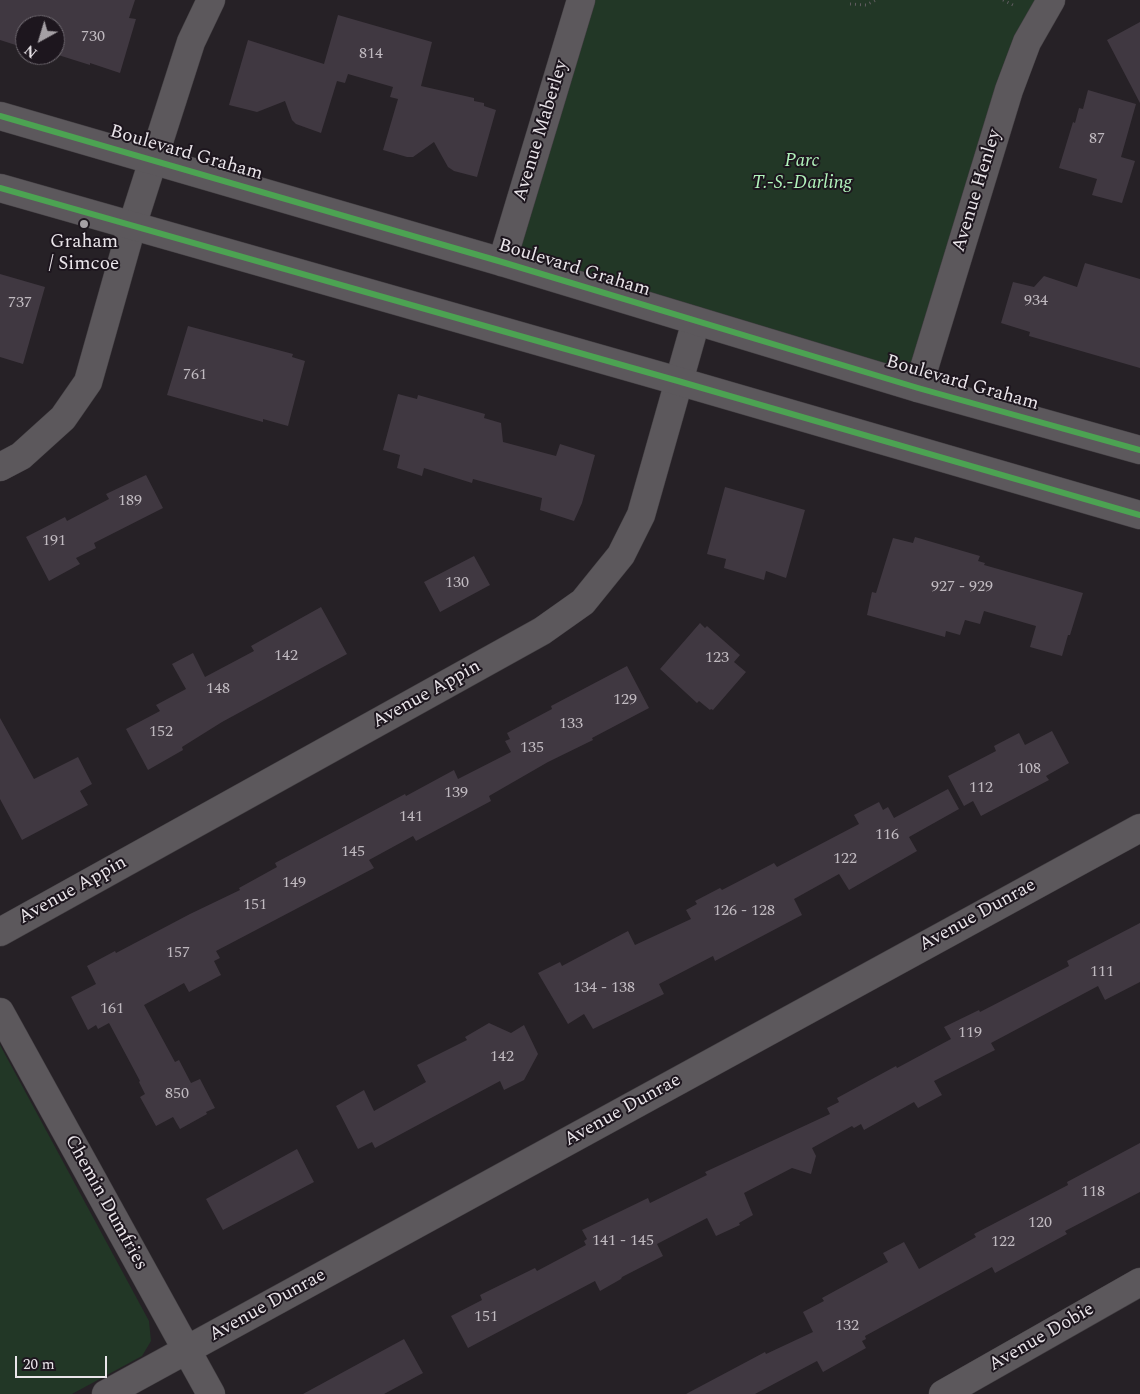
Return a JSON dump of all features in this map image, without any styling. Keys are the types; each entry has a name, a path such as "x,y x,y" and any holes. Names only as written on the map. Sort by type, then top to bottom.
{"street":[{"path":"0,467 21,456 63,418 88,382 132,226 190,42 211,0"},
{"name":"Avenue Maberley","path":"502,262 581,0"},
{"name":"Avenue Henley","path":"918,388 1009,90 1027,42 1051,0"},
{"name":"Boulevard Graham","path":"0,116 502,262 918,388 1140,450"},
{"path":"0,188 1140,515"},
{"name":"Avenue Appin","path":"0,932 542,631 584,602 621,555 641,515 696,321"},
{"name":"Avenue Dunrae","path":"106,1394 1140,828"},
{"name":"Chemin Dumfries","path":"0,1012 211,1394"},
{"name":"Avenue Dobie","path":"943,1394 1140,1282"}],"path":[{"path":"850,4 866,5 876,0"}],"green space":[{"name":"Parc T.-S.-Darling","path":"581,0 1051,0 918,388 502,262"},
{"path":"0,1045 149,1321 151,1341 142,1356 72,1394 0,1394"}],"building":[{"path":"0,0 135,0 129,18 136,19 120,73 65,57 65,15 15,15 15,45 0,40"},
{"path":"338,15 432,42 421,86 474,98 474,101 484,103 484,106 496,110 477,177 454,171 448,167 434,142 413,157 383,150 398,99 390,97 393,87 348,74 345,83 337,81 321,133 296,124 292,120 285,101 257,112 229,105 248,40 324,64"},
{"path":"1140,22 1140,103 1107,40"},
{"path":"1088,90 1136,104 1121,157 1135,161 1122,203 1092,195 1097,179 1059,168 1073,122 1075,123 1079,108 1083,109"},
{"path":"1085,263 1140,279 1140,368 1029,336 1030,332 1001,323 1013,282 1034,287 1044,276 1077,287"},
{"path":"0,274 45,287 23,364 0,357"},
{"path":"188,326 293,354 292,357 305,361 288,426 263,419 263,422 167,395"},
{"path":"398,394 417,399 418,395 485,414 484,418 501,423 503,442 556,456 560,444 595,455 582,503 574,521 540,510 542,498 473,479 472,483 424,468 422,476 397,468 400,455 383,450"},
{"path":"146,475 163,508 94,543 96,548 76,558 80,564 49,581 26,537 65,517 67,521 109,499 106,494"},
{"path":"725,487 805,510 786,578 766,571 764,580 724,568 726,559 707,554"},
{"path":"915,537 980,556 978,561 985,563 984,565 1083,593 1062,656 1030,647 1036,626 984,611 980,624 965,620 960,635 946,631 945,637 867,615 872,592 876,593 893,538 913,543"},
{"path":"474,556 490,585 440,612 424,582"},
{"path":"321,607 347,654 222,722 182,747 183,750 148,770 126,729 160,711 156,705 186,689 172,664 193,653 205,677 254,651 251,646"},
{"path":"700,623 705,628 707,626 740,655 734,662 746,672 713,710 710,710 699,701 697,703 660,669"},
{"path":"627,666 649,708 489,796 491,801 416,841 413,836 369,860 374,868 216,951 220,958 214,961 221,975 189,992 184,983 144,1005 175,1062 179,1060 191,1083 200,1079 215,1108 180,1129 173,1117 156,1126 140,1097 145,1094 140,1081 109,1023 98,1029 96,1025 88,1030 71,997 96,984 87,966 240,890 239,888 277,867 275,863 405,794 406,796 454,770 458,779 511,752 505,741 510,739 507,733 552,709 551,706"},
{"path":"0,718 34,779 78,757 92,784 80,791 88,805 22,840 0,799"},
{"path":"1052,731 1069,763 1046,776 1049,780 981,816 973,801 964,806 948,776 996,751 994,746 1019,733 1025,745"},
{"path":"948,789 959,809 909,837 917,851 849,890 839,874 794,899 802,915 715,961 713,956 659,984 664,994 593,1029 584,1014 568,1024 538,973 560,962 562,966 628,931 635,945 691,919 686,910 697,904 695,901 720,888 722,890 774,863 777,867 859,824 854,815 879,802 883,810 888,807 894,818"},
{"path":"1140,923 1140,982 1105,1000 1098,986 991,1043 995,1050 934,1081 942,1095 918,1108 914,1102 864,1130 861,1124 854,1128 852,1126 812,1148 816,1156 811,1174 792,1168 744,1193 753,1215 739,1223 740,1225 716,1236 707,1218 657,1244 663,1256 622,1277 600,1291 595,1281 468,1348 451,1316 482,1300 480,1295 535,1268 537,1271 586,1245 584,1241 587,1239 582,1230 648,1198 650,1203 707,1175 705,1172 830,1114 827,1108 839,1102 837,1098 951,1039 944,1027 979,1010 980,1012 1069,966 1067,961"},
{"path":"489,1023 511,1033 524,1025 538,1054 524,1080 504,1090 500,1081 375,1148 372,1142 358,1149 336,1106 364,1090 374,1111 426,1082 417,1065 467,1040 465,1037"},
{"path":"1140,1143 1140,1192 1065,1231 1067,1234 995,1273 992,1267 865,1336 866,1339 862,1341 866,1348 823,1372 817,1361 755,1394 686,1394 765,1352 766,1354 813,1332 803,1312 824,1301 822,1298 888,1262 883,1253 904,1242 919,1269 976,1237 974,1234 1068,1185 1067,1182"},
{"path":"297,1149 314,1182 223,1230 206,1199"},
{"path":"404,1339 423,1373 384,1394 303,1394"}],"cycle path":[{"path":"0,116 502,262 918,388 1140,450"},
{"path":"0,188 1140,515"}],"place":[{"name":"Graham / Simcoe","path":"84,224"}]}
